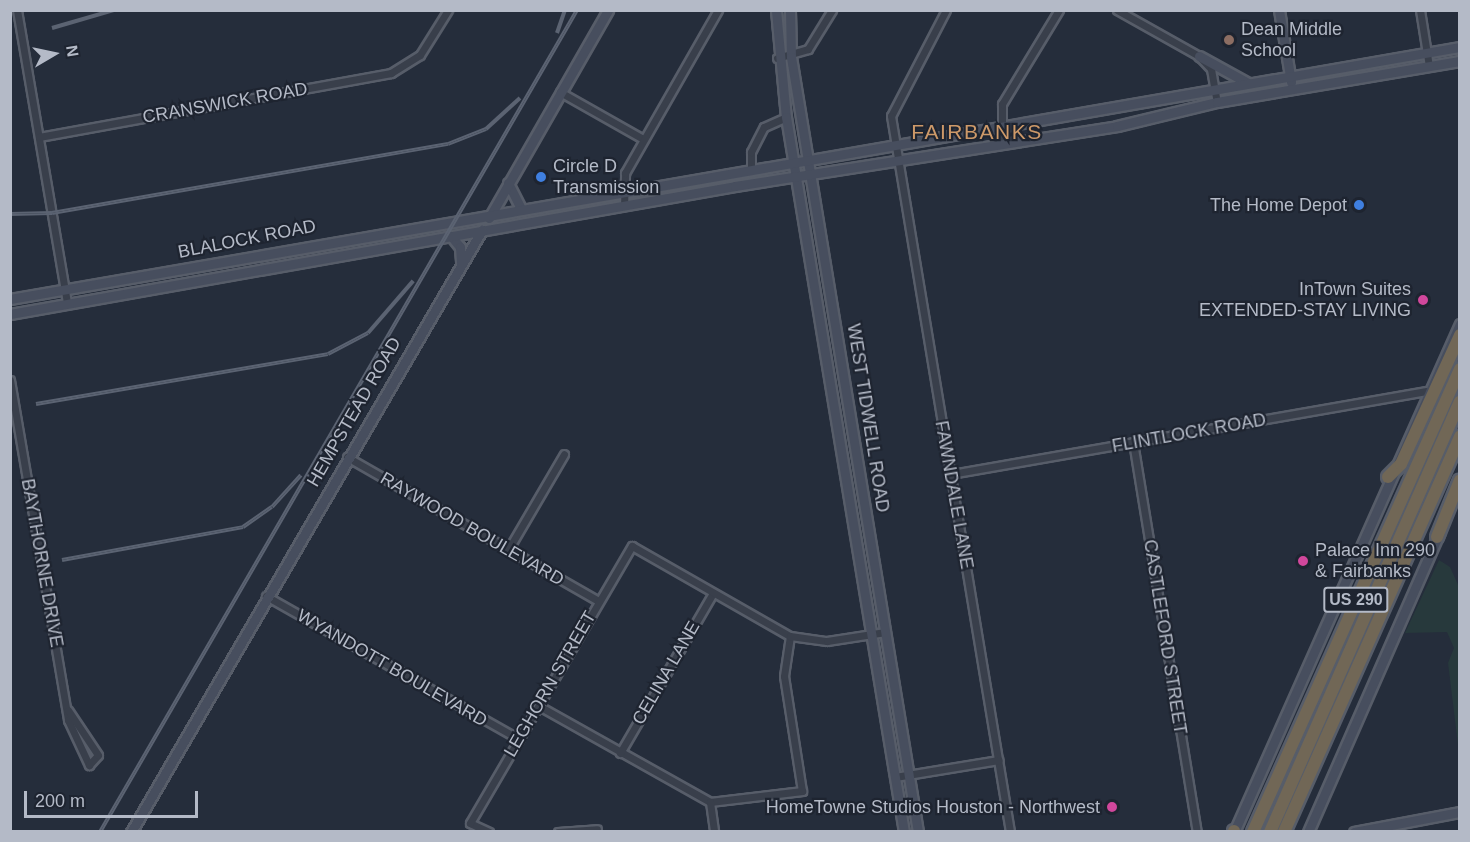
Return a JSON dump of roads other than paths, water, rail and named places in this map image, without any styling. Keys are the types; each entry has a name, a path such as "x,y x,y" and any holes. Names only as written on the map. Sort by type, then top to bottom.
{"highway":[{"path":"1388,477 1401,464 1460,335"},
{"name":"US 290","path":"1253,831 1460,369"},
{"path":"1270,831 1460,402"},
{"name":"US 290","path":"1284,831 1460,436"},
{"path":"1437,537 1460,480"}],"main road":[{"name":"HEMPSTEAD ROAD","path":"131,831 608,10"},
{"name":"WEST TIDWELL ROAD","path":"776,10 777,58 786,117 844,454 882,705 904,831"},
{"name":"WEST TIDWELL ROAD","path":"790,10 791,57 843,362 918,831"},
{"path":"1279,10 1292,89"},
{"name":"BLALOCK ROAD","path":"10,299 378,232 490,216 794,162 1080,117 1215,88 1460,47"},
{"path":"1199,56 1248,82"},
{"name":"BLALOCK ROAD","path":"10,314 735,186 1082,132 1218,102 1460,61"},
{"path":"1080,117 1082,132"},
{"path":"735,186 750,170"},
{"path":"508,183 522,210"},
{"path":"378,232 381,248"},
{"path":"451,236 460,247 462,263"},
{"path":"275,251 278,265"},
{"path":"170,271 173,286"},
{"path":"813,272 827,272"},
{"path":"1234,831 1426,391 1460,324"},
{"path":"829,367 843,362"},
{"path":"844,454 857,451"},
{"path":"1308,831 1460,489"},
{"path":"857,542 871,541"},
{"path":"882,705 896,702"},
{"path":"1354,831 1460,812"}],"street":[{"path":"17,10 68,304"},
{"name":"CRANSWICK ROAD","path":"39,137 374,78 409,64 448,10"},
{"path":"624,206 625,173 718,10"},
{"path":"777,58 791,57 808,49 832,10"},
{"name":"FAWNDALE LANE","path":"946,10 892,105 895,146 1010,831"},
{"path":"1002,144 1000,130 1002,104 1059,10"},
{"path":"1117,10 1199,56 1211,69 1218,102"},
{"path":"1420,10 1429,66"},
{"path":"560,92 643,139"},
{"path":"750,170 751,152 764,127 786,117"},
{"name":"BAYTHORNE DRIVE","path":"10,380 72,736 89,765 98,755 68,710"},
{"name":"FLINTLOCK ROAD","path":"951,474 1426,391"},
{"name":"CASTLEFORD STREET","path":"1133,442 1197,831"},
{"path":"508,550 564,454"},
{"name":"RAYWOOD BOULEVARD","path":"347,457 598,601"},
{"name":"LEGHORN STREET","path":"489,831 470,823 632,546 713,593"},
{"path":"713,593 790,636 815,641 885,632"},
{"name":"CELINA LANE","path":"620,753 713,593"},
{"name":"WYANDOTT BOULEVARD","path":"266,596 519,739"},
{"path":"538,706 710,802 802,791 784,676 790,636"},
{"path":"895,777 999,760"},
{"path":"710,802 714,831"},
{"path":"558,831 597,829"}],"railway":[{"path":"52,28 114,10"},
{"path":"557,33 565,10"},
{"path":"100,832 577,10"},
{"path":"10,214 52,213 448,144 486,129 520,98"},
{"path":"36,404 328,354 368,333 413,281"},
{"path":"62,560 243,527 272,507 301,475"}],"place":[{"name":"Dean Middle School","path":"1229,40"},
{"name":"Circle D Transmission","path":"541,177"},
{"name":"The Home Depot","path":"1359,205"},
{"name":"InTown Suites EXTENDED-STAY LIVING","path":"1423,300"},
{"name":"Palace Inn 290 & Fairbanks","path":"1303,561"},
{"name":"HomeTowne Studios Houston - Northwest","path":"1112,807"}],"district":[{"name":"FAIRBANKS","path":"977,132"}]}
